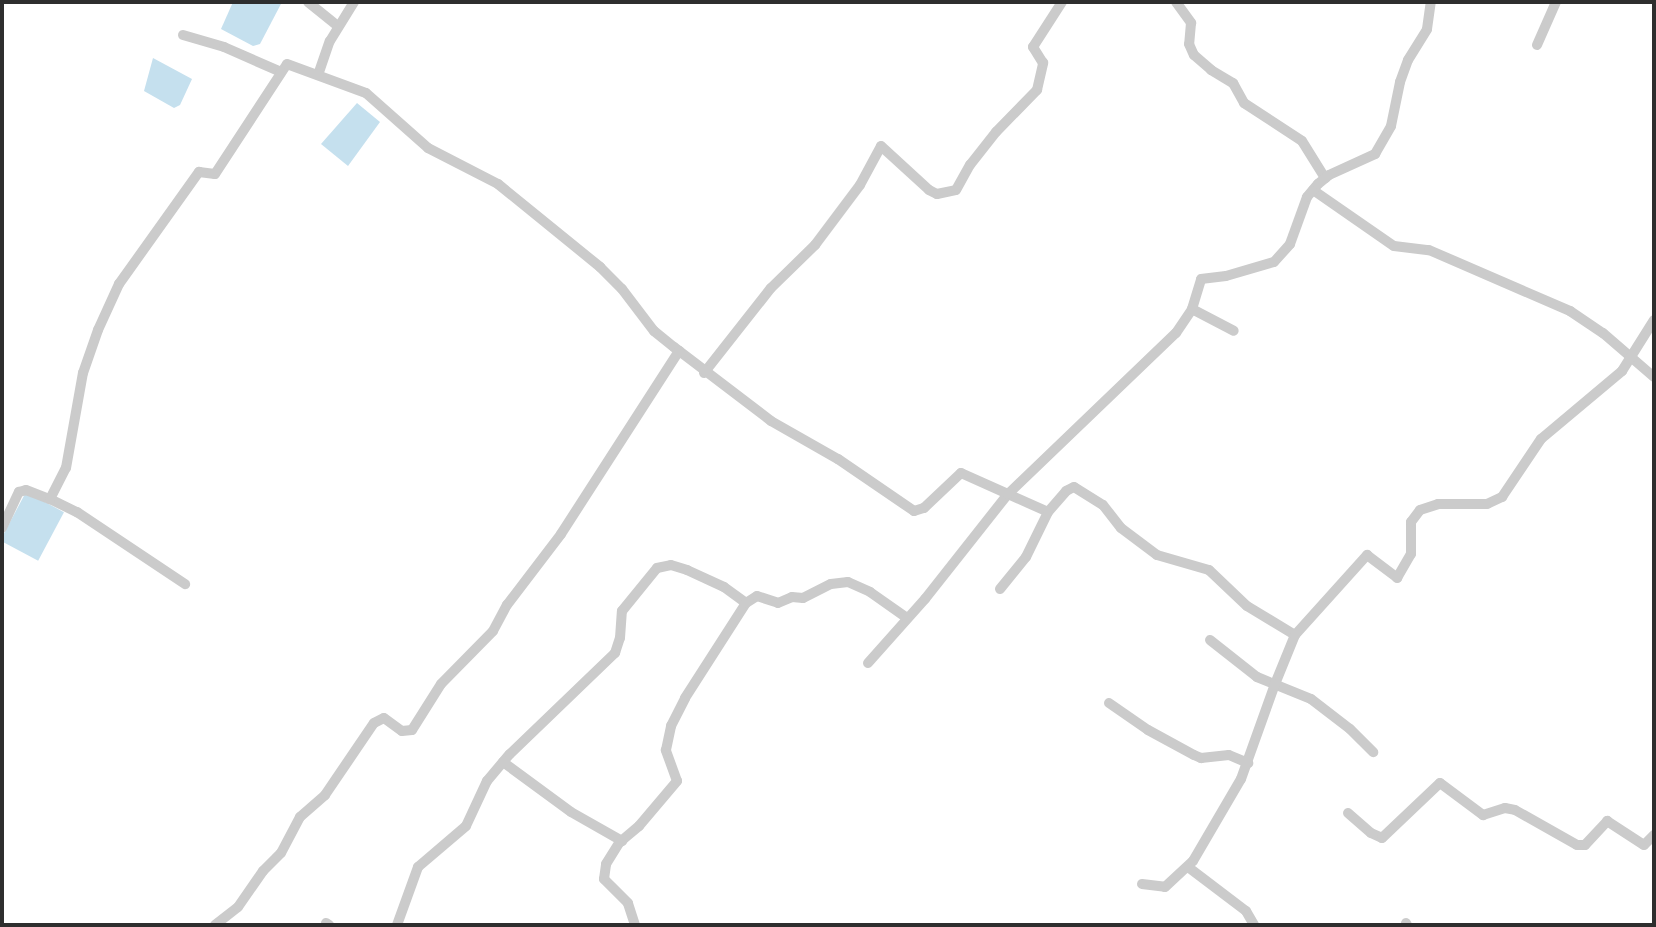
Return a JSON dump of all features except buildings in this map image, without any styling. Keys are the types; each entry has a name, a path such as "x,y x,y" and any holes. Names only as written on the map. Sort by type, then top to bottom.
{"street":[{"path":"308,2 338,26"},
{"path":"318,75 338,26 354,2"},
{"path":"705,371 771,288 815,245 860,185 881,146 929,190 937,194 956,190 970,165 996,132 1037,90 1043,62 1033,47 1062,2"},
{"path":"1176,2 1191,23 1189,44 1194,55 1211,70 1233,83 1244,103 1302,141 1325,178"},
{"path":"868,663 1007,496 1176,333 1192,309 1201,279 1265,266 1280,258 1312,190 1325,178 1368,159 1387,136 1408,60 1427,29 1431,2"},
{"path":"1537,45 1556,2"},
{"path":"183,35 224,47 281,72"},
{"path":"50,499 71,454 75,407 83,373 98,330 119,284 199,172 215,174 287,64 366,93 428,148 513,195 600,267 622,289 654,331 771,421 838,459 914,511 924,508 961,473 1007,496 1048,512"},
{"path":"1312,190 1394,246 1429,250 1570,311 1603,333 1654,377"},
{"path":"1192,309 1234,331"},
{"path":"1142,884 1164,887 1188,867 1248,763 1262,713 1295,635 1367,555 1397,578 1411,554 1411,522 1420,510 1438,504 1487,504 1502,497 1541,439 1607,386 1632,358 1654,320"},
{"path":"215,925 238,907 254,883 281,853 300,817 325,795 374,723 384,718 402,731 412,730 441,684 493,631 507,605 561,534 680,351"},
{"path":"1000,589 1026,557 1048,512 1070,488 1079,490 1103,505 1121,528 1157,555 1209,570 1247,606 1295,635"},
{"path":"2,528 19,492 26,490 77,512 185,584"},
{"path":"397,925 418,867 466,826 487,781 503,762 615,653 620,638 621,611 657,568 671,565 687,570 724,587 746,603"},
{"path":"635,925 628,903 604,878 608,858 677,781 666,750 671,726 746,603 757,596 778,603 792,597 803,598 831,584 848,582 870,592 907,618"},
{"path":"1210,640 1257,677 1296,691 1321,706 1373,752"},
{"path":"1109,703 1148,730 1194,755 1201,758 1229,755 1248,763"},
{"path":"503,762 571,812 622,841"},
{"path":"1348,813 1371,833 1382,838 1440,783 1483,815 1505,808 1514,810 1577,845 1585,845 1607,821 1644,845 1654,835"},
{"path":"1188,867 1246,911 1254,925"}],"water":[{"path":"233,2 282,2 260,44 253,46 221,29"},
{"path":"153,58 192,79 180,105 174,108 144,91"},
{"path":"357,103 380,122 348,166 321,144"},
{"path":"26,492 64,512 38,561 2,542"}]}
